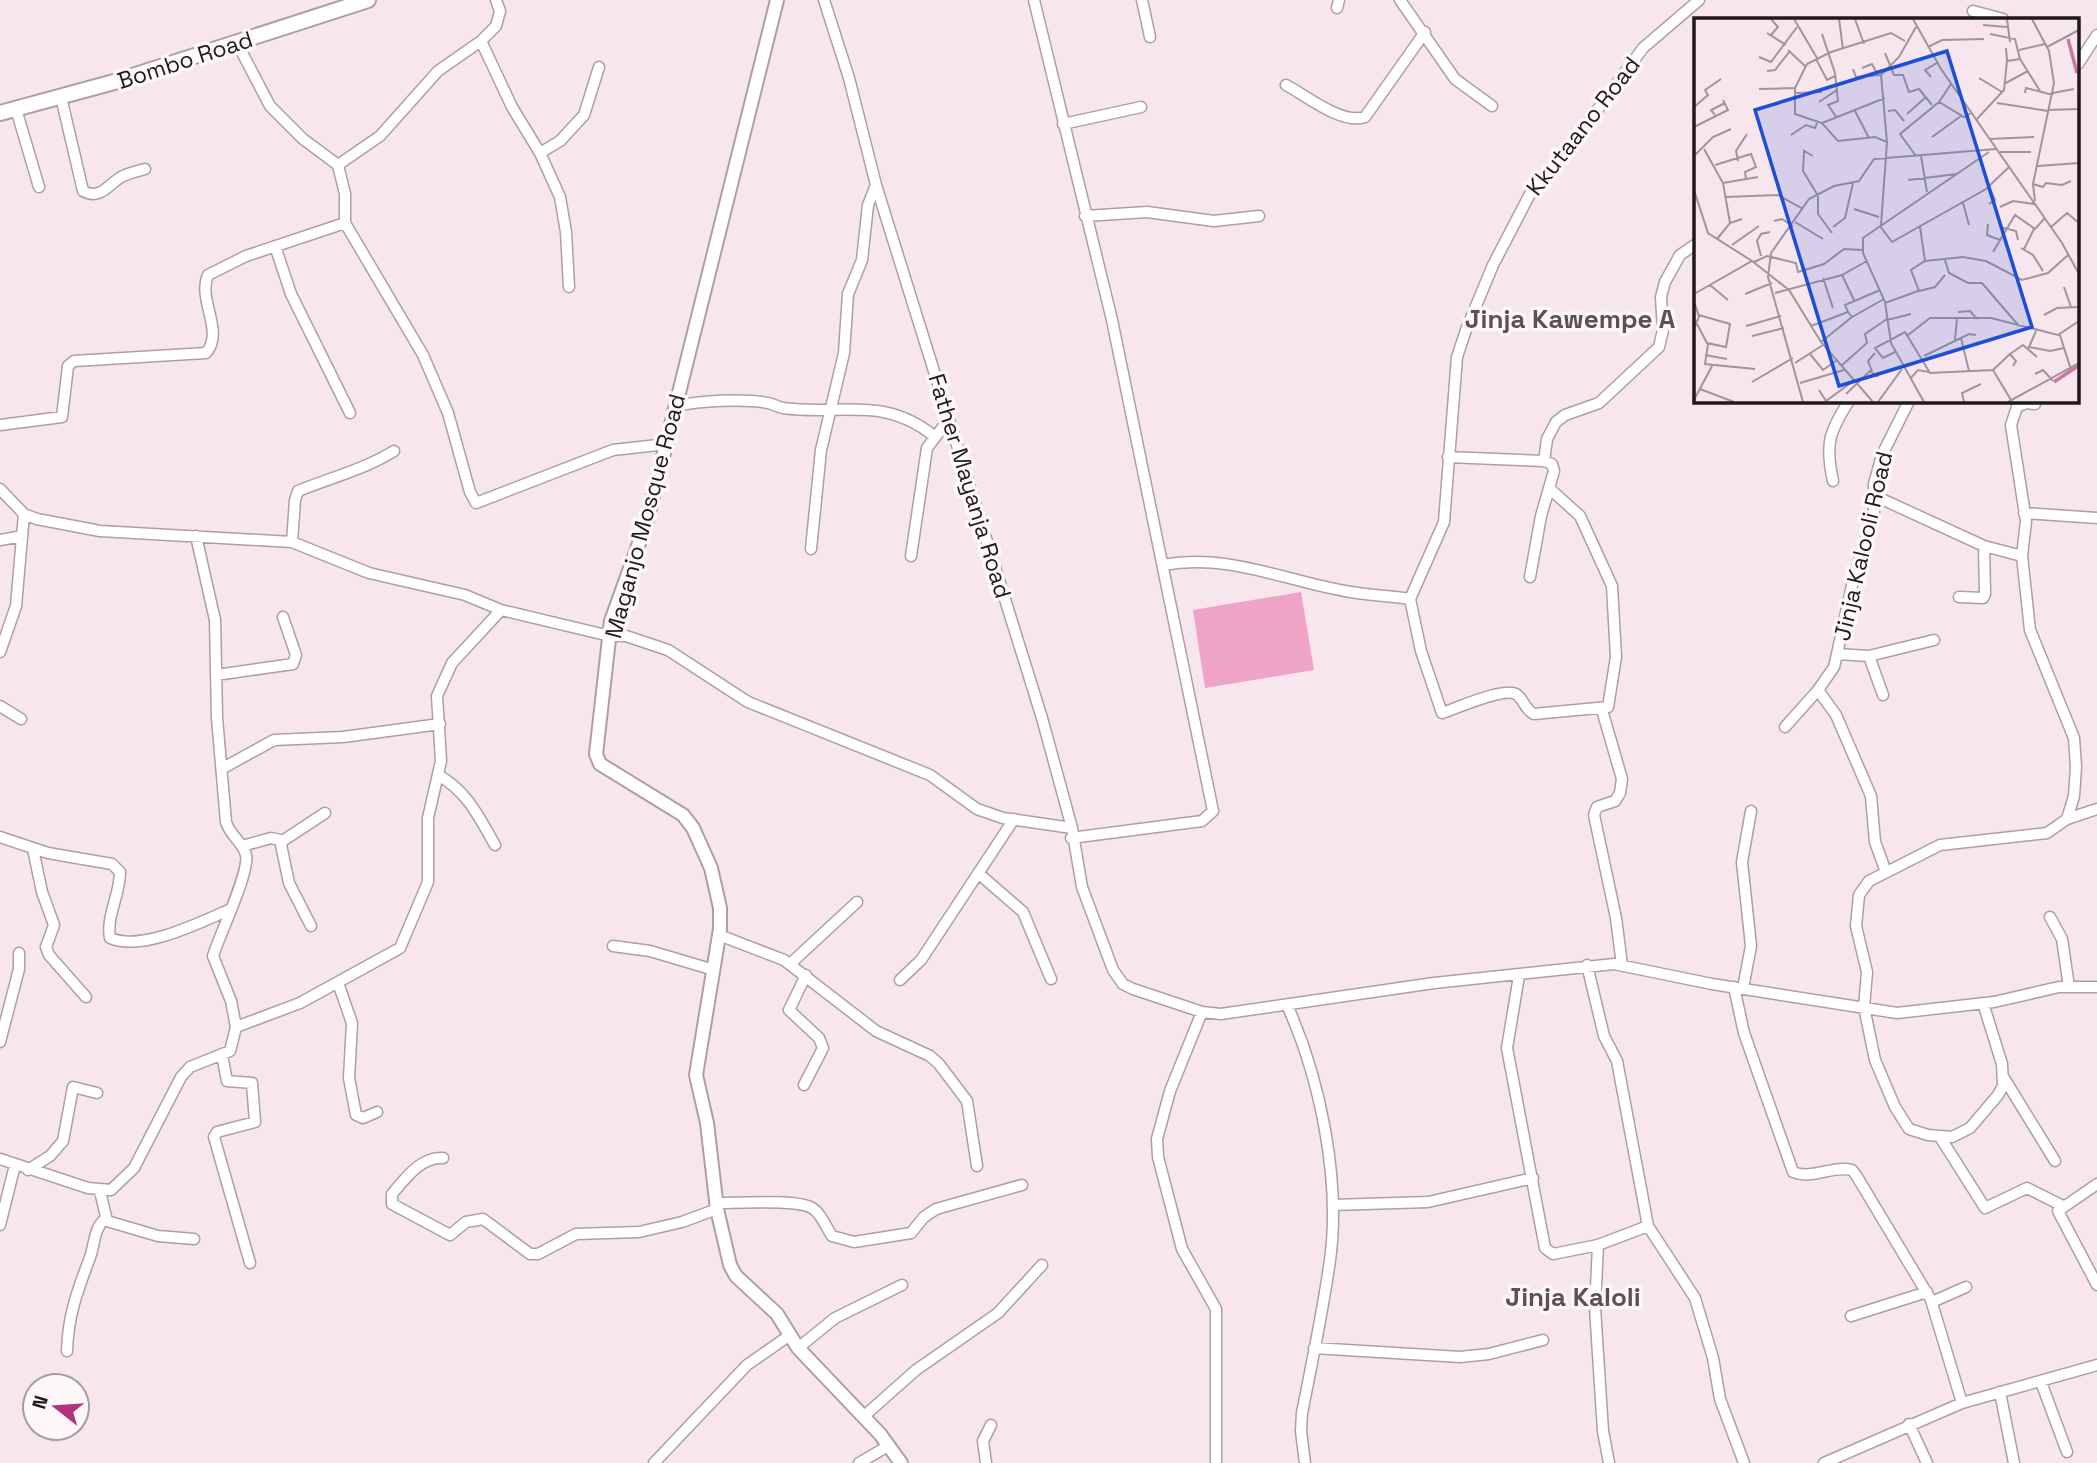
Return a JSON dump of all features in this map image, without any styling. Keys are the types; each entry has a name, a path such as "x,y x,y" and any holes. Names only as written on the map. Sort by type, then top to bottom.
{"main road":[{"name":"Bombo Road","path":"0,113 237,43 368,0"}],"street":[{"path":"338,165 380,136 438,71 481,41 499,17 496,0"},
{"name":"Maganjo Mosque Road","path":"777,0 667,444 640,544 611,621 596,754 600,764 683,815 693,828 717,886 719,935 696,1075 707,1124 717,1206 732,1270 777,1314 798,1348 863,1417 901,1463"},
{"name":"Father Mayanja Road","path":"824,0 849,78 876,185 1042,718 1072,833 1082,887 1116,978 1133,989 1202,1012"},
{"path":"0,489 24,514 100,531 292,542 369,573 465,595 501,610 610,636 626,636 668,650 748,702 930,775 977,810 1072,833 1154,829 1202,821 1213,811 1210,793 1112,320 1034,0"},
{"path":"1142,0 1150,37"},
{"path":"1399,0 1425,32 1455,79 1492,106"},
{"name":"Kkutaano Road","path":"1410,599 1444,522 1460,345 1489,275 1525,202 1543,175 1588,124 1643,48 1699,0"},
{"path":"1973,11 1999,18"},
{"path":"1286,85 1341,115 1357,120 1365,117 1425,32"},
{"path":"2080,61 2097,35"},
{"path":"481,41 512,107 540,153 560,197 566,232 569,288"},
{"path":"237,43 270,106 303,139 338,165 345,194 345,223 423,355 448,413 470,492 477,503 613,450 667,444"},
{"path":"540,153 561,141 584,116 599,67"},
{"path":"61,97 83,191 98,193 121,176 145,169"},
{"path":"1063,124 1141,107"},
{"path":"16,109 39,187"},
{"path":"811,549 821,450 844,353 848,294 862,260 868,205 876,185"},
{"path":"1085,216 1147,212 1214,220 1259,216"},
{"path":"0,425 62,417 68,366 74,361 206,353 213,340 207,301 208,275 246,256 345,223"},
{"path":"275,246 291,293 350,413"},
{"path":"1544,461 1547,439 1556,422 1565,415 1599,402 1659,347 1663,330 1661,297 1665,282 1680,256 1694,246"},
{"path":"676,406 691,403 754,402 781,408 866,408 915,421 934,436"},
{"path":"1833,481 1829,462 1829,435 1848,402"},
{"name":"Jinja Kalooli Road","path":"1785,727 1818,690 1834,667 1853,580 1874,514 1874,484 1882,455 1908,402"},
{"path":"2035,404 2022,404 2017,407 2011,425 2024,513 2022,556 2035,645 2074,738 2076,767 2067,819"},
{"path":"911,556 928,448 934,436 949,419"},
{"path":"292,542 298,491 338,473 369,465 394,450"},
{"path":"1448,457 1544,461 1553,467 1530,577"},
{"path":"1163,565 1185,561 1235,565 1273,571 1345,591 1410,599 1421,651 1443,713 1506,691 1515,693 1528,711 1534,713 1602,709 1610,703 1616,657 1612,586 1580,516 1549,488"},
{"path":"1875,496 1984,546 2022,556"},
{"path":"2024,513 2097,518"},
{"path":"0,652 16,606 24,514"},
{"path":"0,540 22,536"},
{"path":"0,1159 100,1191 117,1186 134,1168 169,1095 190,1067 222,1055 232,1047 236,1027 231,1001 213,956 228,923 247,863 242,846 229,831 226,822 215,620 195,536"},
{"path":"1959,597 1983,598 1984,546"},
{"path":"236,1027 300,1003 394,954 404,941 428,882 428,818 438,775 440,724 437,706 441,682 452,663 501,610"},
{"path":"216,675 293,664 296,655 283,617"},
{"path":"1837,654 1869,656 1934,640"},
{"path":"1869,656 1884,695"},
{"path":"1818,690 1836,715 1871,796 1875,842 1886,872"},
{"path":"0,706 22,719"},
{"path":"1602,709 1622,786 1615,801 1597,807 1594,815 1622,965"},
{"path":"223,768 274,740 343,737 440,724"},
{"path":"438,775 456,786 468,799 495,845"},
{"path":"2004,1078 1998,1096 1970,1128 1952,1137 1940,1137 1909,1129 1895,1107 1875,1060 1864,1007 1867,972 1856,926 1859,895 1869,881 1940,845 2048,834 2067,819 2097,809"},
{"path":"1751,811 1742,862 1751,946 1739,987 1744,1033 1793,1172 1802,1175 1843,1168 1852,1170 1932,1302 1962,1403"},
{"path":"281,842 326,813"},
{"path":"900,980 921,960 1014,819"},
{"path":"0,837 33,849 112,864 120,872 120,891 108,926 110,938 121,942 165,935 231,909"},
{"path":"242,846 271,838 281,842"},
{"path":"281,842 289,883 311,926"},
{"path":"33,849 42,892 54,925 47,940 49,956 86,997"},
{"path":"978,873 1023,912 1051,979"},
{"path":"790,964 857,902"},
{"path":"2050,917 2062,939 2069,987"},
{"path":"719,935 754,946 790,964 876,1031 930,1056 949,1075 967,1101 977,1166"},
{"path":"613,946 650,951 714,970"},
{"path":"0,1042 19,969 19,953"},
{"path":"1587,965 1604,1036 1617,1061 1648,1226 1699,1306 1720,1399 1744,1463"},
{"path":"1216,1463 1216,1309 1182,1249 1158,1157 1157,1139 1170,1091 1202,1012 1221,1014 1434,983 1519,976 1541,970 1587,965 1622,965 1739,987 1906,1013 1949,1005 1983,1003 2069,987 2097,987"},
{"path":"804,1085 823,1048 819,1038 789,1010 806,975"},
{"path":"1519,976 1507,1048 1548,1253 1598,1245 1648,1226"},
{"path":"338,983 352,1023 349,1078 356,1115 363,1118 377,1112"},
{"path":"1983,1003 1997,1042 2004,1078 2055,1161"},
{"path":"1287,1005 1302,1039 1312,1080 1326,1143 1333,1205 1330,1259 1301,1431 1305,1463"},
{"path":"222,1055 227,1080 235,1083 246,1080 252,1083 255,1122 217,1132 214,1137 250,1263"},
{"path":"28,1170 50,1156 63,1140 73,1087 97,1093"},
{"path":"1940,1137 1985,1208 2027,1188 2063,1206"},
{"path":"443,1158 430,1158 412,1171 392,1194 392,1204 446,1234 454,1233 474,1219 483,1219 530,1254 538,1254 576,1234 639,1232 675,1224 717,1206 809,1206 818,1213 832,1236 855,1242 911,1233 924,1217 936,1209 1022,1185"},
{"path":"0,1225 15,1165"},
{"path":"1333,1205 1428,1202 1533,1178"},
{"path":"2097,1184 2058,1211 2097,1285"},
{"path":"100,1191 104,1219"},
{"path":"104,1219 130,1230 194,1239"},
{"path":"67,1351 68,1327 79,1279 90,1259 99,1224 104,1219"},
{"path":"1598,1245 1595,1308 1603,1432 1609,1463"},
{"path":"863,1417 916,1370 998,1314 1042,1265"},
{"path":"798,1348 835,1318 902,1285"},
{"path":"1932,1302 1966,1287"},
{"path":"1851,1316 1927,1292"},
{"path":"654,1463 747,1365 790,1335"},
{"path":"1314,1349 1460,1357 1489,1354 1543,1340"},
{"path":"1824,1463 1962,1403 2096,1369"},
{"path":"2041,1382 2067,1452"},
{"path":"2000,1392 2014,1463"},
{"path":"1909,1424 1927,1463"},
{"path":"986,1463 983,1441 991,1425"},
{"path":"859,1463 888,1446"}],"shaded area":[{"path":"1301,592 1314,670 1205,688 1193,610"}],"district":[{"name":"Jinja Kawempe A","path":"1570,319"},
{"name":"Jinja Kaloli","path":"1573,1297"}]}
